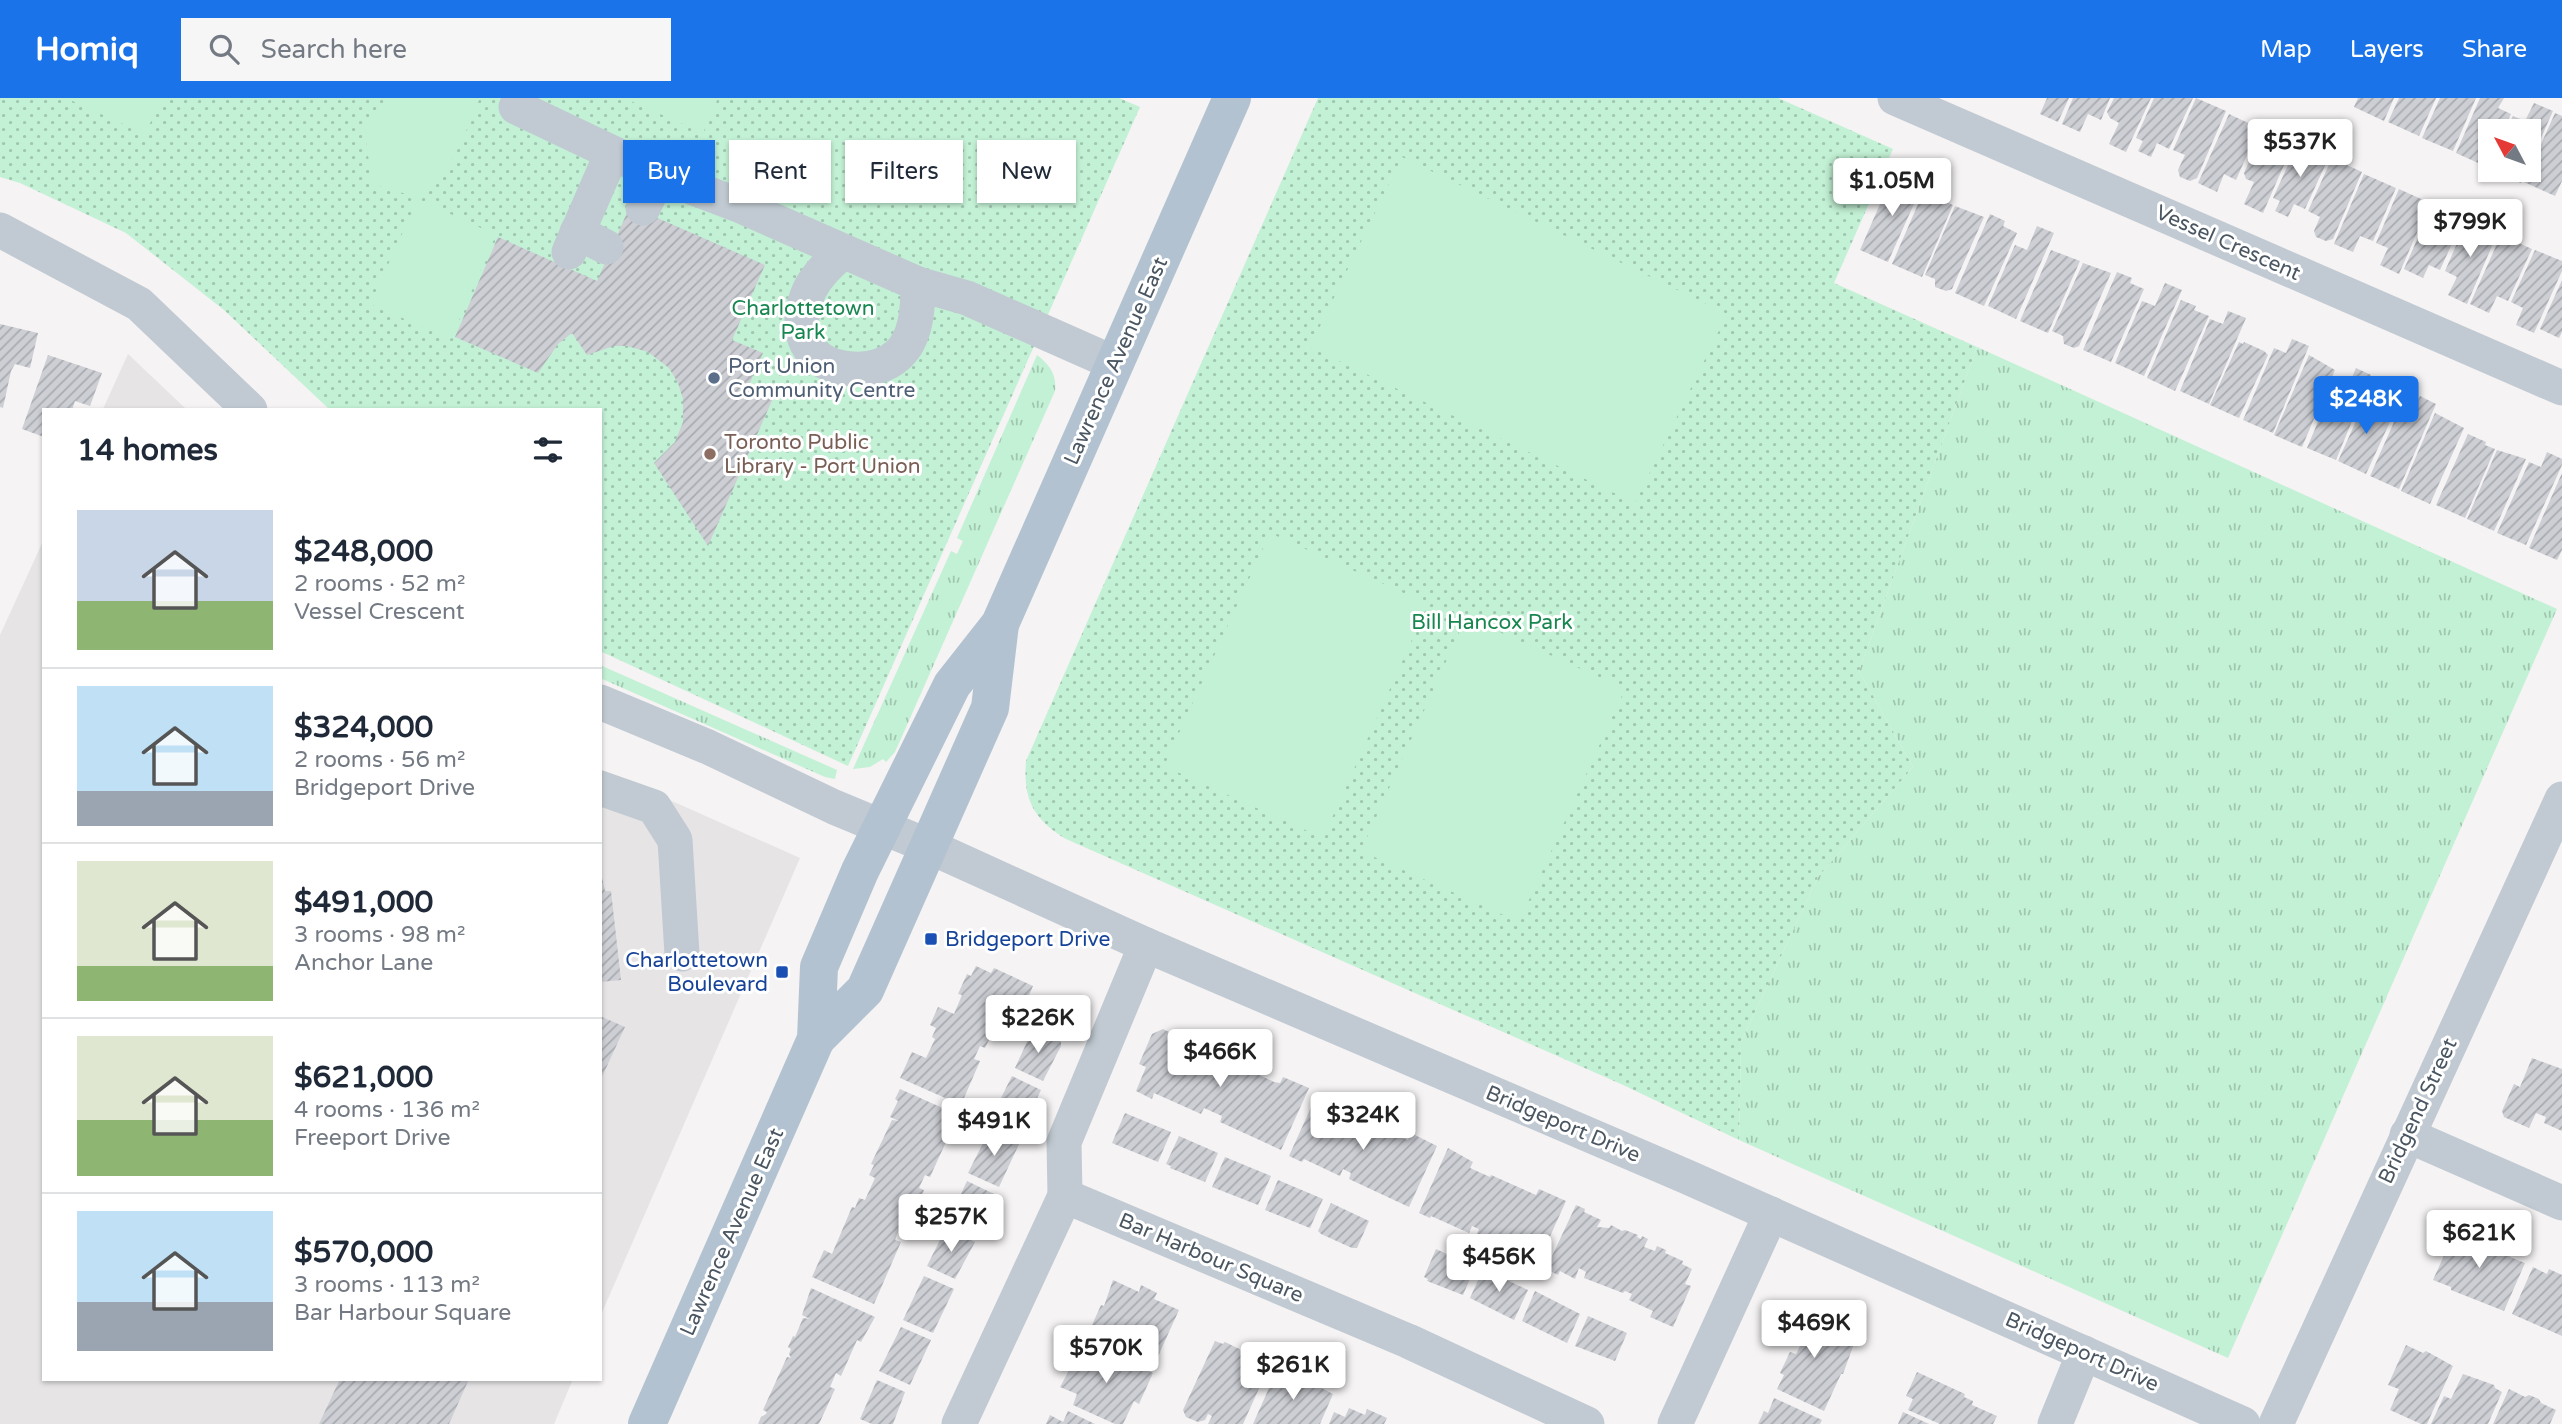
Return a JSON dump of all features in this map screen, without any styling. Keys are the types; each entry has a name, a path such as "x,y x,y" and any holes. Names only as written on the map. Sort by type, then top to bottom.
{"main road":[{"name":"Lawrence Avenue East","path":"816,1039 818,967 952,685 1000,624 1232,98"},
{"name":"Lawrence Avenue East","path":"647,1424 816,1039 865,990 990,708 1000,624"}],"street":[{"name":"Vessel Crescent","path":"1895,98 2562,388"},
{"path":"516,107 623,158"},
{"path":"584,244 612,153"},
{"path":"715,196 918,284 967,298 1114,363"},
{"path":"643,208 645,203"},
{"path":"0,230 139,304 248,408"},
{"path":"842,252 825,268 810,289 802,318 805,343 818,359 842,369 871,370 898,355 911,335 918,308 918,284"},
{"path":"602,703 708,747 882,828"},
{"path":"602,789 654,807 675,841 682,954"},
{"name":"Bridgend Street","path":"2276,1424 2407,1135 2558,816"},
{"name":"Bridgeport Drive","path":"882,828 928,846 1146,945 1772,1214 2242,1424"},
{"path":"959,1424 1065,1196 1064,1142 1146,945"},
{"path":"2407,1135 2562,1203"},
{"name":"Bar Harbour Square","path":"1065,1196 1408,1341 1587,1424"},
{"path":"1675,1424 1772,1214"},
{"path":"2055,1424 2084,1353"}],"shaded area":[{"path":"128,354 185,408 103,408"},
{"path":"42,543 42,1381 572,1381 554,1424 0,1424 0,635"},
{"path":"602,770 800,858 602,1312"}],"green space":[{"name":"Charlottetown Park","path":"0,98 1119,98 1140,107 848,766 602,652 602,408 328,408 224,310 126,233 20,183 0,177"},
{"path":"66,98 162,98 145,134"},
{"path":"385,98 480,98 455,155 437,182 427,191 413,195 379,186 373,189 362,115 370,118 381,107"},
{"path":"624,98 718,98 703,133"},
{"name":"Bill Hancox Park","path":"1318,98 1778,98 1893,149 1834,283 1977,347 1859,671 1913,767 1818,877 1741,1042 1739,1140 1621,1084 1066,839 1045,824 1033,807 1026,786 1026,761"},
{"path":"1402,157 1727,314 1635,503 1310,347"},
{"path":"418,199 496,235 451,339 370,304"},
{"path":"1977,347 2557,609 2228,1358 1739,1140 1741,1042 1818,877 1913,767 1859,671"},
{"path":"1037,355 1052,371 1055,391 895,752 886,762 883,759 870,767 853,769 951,551 957,554 963,541 957,538"},
{"path":"1270,533 1428,604 1323,838 1164,766"},
{"path":"1466,617 1625,689 1519,922 1361,851"},
{"path":"602,666 837,770 835,779 825,777 602,679"}],"building":[{"path":"2047,98 2069,98 2058,122 2040,114"},
{"path":"2073,98 2110,98 2101,120 2088,114 2080,132 2062,124"},
{"path":"2114,98 2151,98 2126,152 2109,144 2119,123 2110,118 2107,112"},
{"path":"2154,98 2193,98 2169,149 2157,143 2151,157 2138,151 2143,141 2136,138"},
{"path":"2196,98 2226,111 2197,178 2190,181 2180,177 2178,170 2185,155 2173,150"},
{"path":"2358,98 2394,98 2384,121 2354,107"},
{"path":"2399,98 2436,98 2419,136 2388,122"},
{"path":"2440,98 2476,98 2453,151 2422,138"},
{"path":"2480,98 2504,98 2498,108 2511,114 2509,119 2478,119 2478,163 2456,153"},
{"path":"2534,103 2553,111 2541,138 2541,119 2526,119"},
{"path":"2555,113 2562,116 2562,181 2555,196 2524,182 2541,182 2541,144"},
{"path":"2229,114 2259,128 2236,180 2224,174 2217,192 2198,183"},
{"path":"2264,128 2294,142 2263,213 2244,204 2254,182 2246,179 2244,173"},
{"path":"2298,143 2329,157 2305,209 2294,204 2288,217 2275,211 2280,201 2273,198"},
{"path":"2332,158 2362,172 2333,239 2326,241 2316,237 2314,231 2320,217 2308,211"},
{"path":"1910,169 1926,177 1888,262 1860,250 1887,188 1899,194"},
{"path":"2364,174 2396,188 2373,241 2360,236 2353,252 2334,244"},
{"path":"2399,189 2430,203 2399,274 2380,265 2388,248 2376,243"},
{"path":"1922,195 1932,199 1933,196 1953,205 1922,277 1892,264"},
{"path":"2433,204 2464,217 2440,270 2429,265 2423,278 2404,269"},
{"name":"Port Union Community Centre","path":"630,206 765,265 732,340 763,353 749,385 774,396 708,546 654,463 675,442 683,422 683,399 669,368 648,352 627,346 614,346 587,355 572,333 558,344 538,373 455,337 498,237 597,281"},
{"path":"1955,206 1984,217 1952,289 1946,291 1935,287 1935,279 1925,275"},
{"path":"1990,214 2005,221 2003,226 2017,233 1984,306 1955,293"},
{"path":"2468,218 2498,232 2467,304 2448,295 2457,277 2445,271"},
{"path":"2037,226 2054,233 2016,319 1988,306 2015,245 2027,250"},
{"path":"2501,235 2532,249 2508,301 2497,296 2489,313 2470,304"},
{"path":"2051,250 2080,261 2048,333 2020,321"},
{"path":"2535,250 2562,261 2562,271 2534,333 2516,325 2523,308 2511,302"},
{"path":"2083,263 2111,273 2079,346 2074,348 2064,344 2063,336 2052,331"},
{"path":"2117,272 2132,278 2130,283 2144,289 2111,362 2083,350"},
{"path":"2562,280 2562,332 2559,338 2540,329"},
{"path":"2165,283 2182,290 2144,376 2115,363 2142,301 2155,306"},
{"path":"2181,300 2196,306 2194,310 2209,316 2175,391 2147,378"},
{"path":"2228,311 2246,318 2209,404 2180,391 2210,319 2223,324"},
{"path":"0,324 38,333 30,368 15,364 11,371 3,408 0,407"},
{"path":"2292,339 2309,346 2273,433 2243,420 2274,348 2286,353"},
{"path":"2239,342 2268,355 2239,418 2210,405"},
{"path":"48,355 102,373 90,406 75,401 73,408 42,408 42,436 22,429"},
{"path":"2309,355 2335,370 2302,447 2274,435"},
{"path":"2356,368 2371,375 2336,460 2307,448 2337,376 2350,382"},
{"path":"2420,396 2436,404 2399,489 2370,476 2402,404 2414,409"},
{"path":"2366,399 2395,411 2366,474 2338,461"},
{"path":"2435,413 2464,428 2430,504 2401,491"},
{"path":"2468,434 2495,449 2465,518 2436,505"},
{"path":"2497,450 2526,459 2494,531 2467,519"},
{"path":"2547,452 2562,459 2562,465 2526,545 2497,533 2529,462 2541,467"},
{"path":"2562,473 2562,550 2557,560 2529,548"},
{"path":"602,877 605,891 611,891 621,980 602,982"},
{"path":"976,966 991,973 994,968 1033,986 1024,1007 1018,1005 1012,1018 1008,1016 1001,1033 994,1030 985,1048 980,1046 974,1059 980,1061 961,1105 900,1078 912,1052 926,1058 935,1039 932,1037 936,1028 930,1025 938,1007 954,1014 962,995 958,994 967,974 971,976"},
{"path":"602,1017 625,1027 602,1077"},
{"path":"1033,1029 1061,1042 1043,1081 1015,1068"},
{"path":"1163,1029 1186,1045 1187,1041 1274,1082 1280,1083 1283,1077 1309,1088 1281,1150 1220,1122 1222,1116 1204,1108 1201,1114 1154,1093 1152,1099 1136,1091 1146,1067 1139,1064 1152,1034"},
{"path":"2532,1058 2562,1069 2562,1131 2544,1123 2546,1117 2536,1113 2529,1128 2504,1117 2502,1111 2514,1084 2520,1087"},
{"path":"1012,1076 1041,1090 1020,1134 990,1120"},
{"path":"900,1089 965,1118 950,1144 946,1142 930,1177 925,1175 919,1188 924,1190 907,1230 900,1227 895,1240 901,1242 874,1304 812,1277 824,1250 832,1254 852,1207 855,1208 859,1198 865,1200 875,1178 869,1175 874,1165 871,1164 892,1120 899,1121 890,1117 898,1101 895,1099"},
{"path":"1318,1092 1344,1106 1340,1113 1360,1120 1363,1124 1361,1128 1365,1130 1373,1130 1375,1126 1387,1131 1385,1133 1388,1135 1389,1133 1408,1140 1411,1133 1437,1146 1409,1207 1349,1179 1351,1173 1343,1169 1340,1176 1304,1159 1302,1162 1289,1156"},
{"path":"1125,1113 1171,1132 1158,1162 1112,1143"},
{"path":"990,1129 1020,1142 999,1187 968,1173"},
{"path":"1179,1136 1218,1153 1205,1182 1166,1164"},
{"path":"1448,1148 1473,1162 1470,1168 1490,1177 1491,1175 1536,1195 1539,1189 1566,1201 1538,1263 1476,1236 1479,1229 1472,1226 1469,1233 1419,1213"},
{"path":"1225,1157 1271,1176 1258,1205 1212,1187"},
{"path":"1278,1180 1323,1199 1310,1228 1265,1210"},
{"path":"967,1181 994,1194 977,1233 949,1220"},
{"path":"1331,1203 1369,1221 1357,1248 1318,1231"},
{"path":"1576,1205 1601,1220 1597,1227 1609,1228 1611,1225 1638,1235 1641,1239 1642,1236 1648,1239 1644,1247 1655,1251 1657,1246 1666,1250 1665,1253 1683,1261 1682,1264 1692,1269 1685,1284 1691,1286 1673,1327 1650,1317 1653,1311 1629,1300 1632,1294 1584,1278 1586,1272 1579,1268 1575,1279 1560,1271 1558,1275 1546,1269"},
{"path":"2458,1225 2481,1235 2477,1246 2487,1250 2490,1243 2512,1252 2510,1257 2525,1263 2504,1311 2433,1280 2446,1251 2449,1252 2451,1247 2448,1246"},
{"path":"946,1228 975,1242 955,1279 927,1266"},
{"path":"1436,1249 1475,1267 1463,1295 1427,1281 1424,1277"},
{"path":"2533,1267 2547,1274 2549,1269 2562,1275 2562,1336 2512,1314"},
{"path":"1483,1269 1528,1290 1514,1320 1470,1298"},
{"path":"924,1276 954,1289 933,1333 903,1320"},
{"path":"1113,1280 1139,1292 1141,1285 1157,1293 1154,1299 1179,1310 1154,1365 1105,1343 1110,1333 1092,1325 1101,1305 1104,1306"},
{"path":"811,1288 875,1317 861,1342 857,1340 841,1376 836,1373 830,1387 835,1389 819,1424 758,1424 767,1412 763,1410 787,1357 791,1358 791,1349 788,1347 793,1336 795,1337 803,1318 810,1319 802,1315"},
{"path":"1535,1291 1580,1314 1567,1343 1522,1321"},
{"path":"1802,1310 1834,1324 1831,1330 1855,1341 1843,1374 1824,1411 1777,1389 1784,1375 1780,1373 1790,1352 1796,1354 1801,1344 1784,1337 1795,1313"},
{"path":"1588,1316 1627,1333 1615,1361 1575,1346"},
{"path":"901,1327 931,1340 910,1385 879,1371"},
{"path":"1215,1341 1223,1344 1225,1342 1270,1364 1243,1424 1208,1424 1212,1416 1208,1414 1205,1420 1198,1422 1186,1417 1183,1410"},
{"path":"2406,1345 2423,1353 2426,1351 2453,1366 2427,1424 2421,1424 2390,1410 2399,1389 2388,1385"},
{"path":"1093,1346 1153,1373 1139,1404 1134,1401 1123,1424 1115,1424 1073,1405 1077,1394 1060,1387 1079,1352 1089,1356"},
{"path":"1277,1370 1287,1374 1288,1371 1333,1394 1320,1424 1253,1424"},
{"path":"1917,1372 1965,1394 1964,1397 1973,1401 1972,1405 1997,1416 1993,1424 1940,1424 1908,1410 1913,1399 1906,1396"},
{"path":"2463,1374 2494,1385 2502,1392 2488,1424 2431,1424 2444,1396 2451,1399"},
{"path":"877,1380 905,1392 893,1424 872,1424 860,1419"},
{"path":"339,1381 468,1381 449,1424 319,1424"},
{"path":"2509,1389 2525,1397 2529,1395 2539,1399 2541,1403 2556,1410 2550,1424 2493,1424"},
{"path":"1774,1398 1822,1420 1820,1424 1758,1424 1764,1411 1768,1413"},
{"path":"1349,1408 1365,1415 1367,1409 1387,1418 1384,1424 1329,1424 1334,1412 1345,1417"},
{"path":"1068,1411 1095,1424 1046,1424 1050,1415 1063,1422"},
{"path":"1903,1412 1929,1424 1898,1424"}],"place":[{"name":"Port Union Community Centre","path":"714,378"},
{"name":"Toronto Public Library - Port Union","path":"710,454"},
{"name":"Bridgeport Drive","path":"931,939"},
{"name":"Charlottetown Boulevard","path":"782,972"}]}
